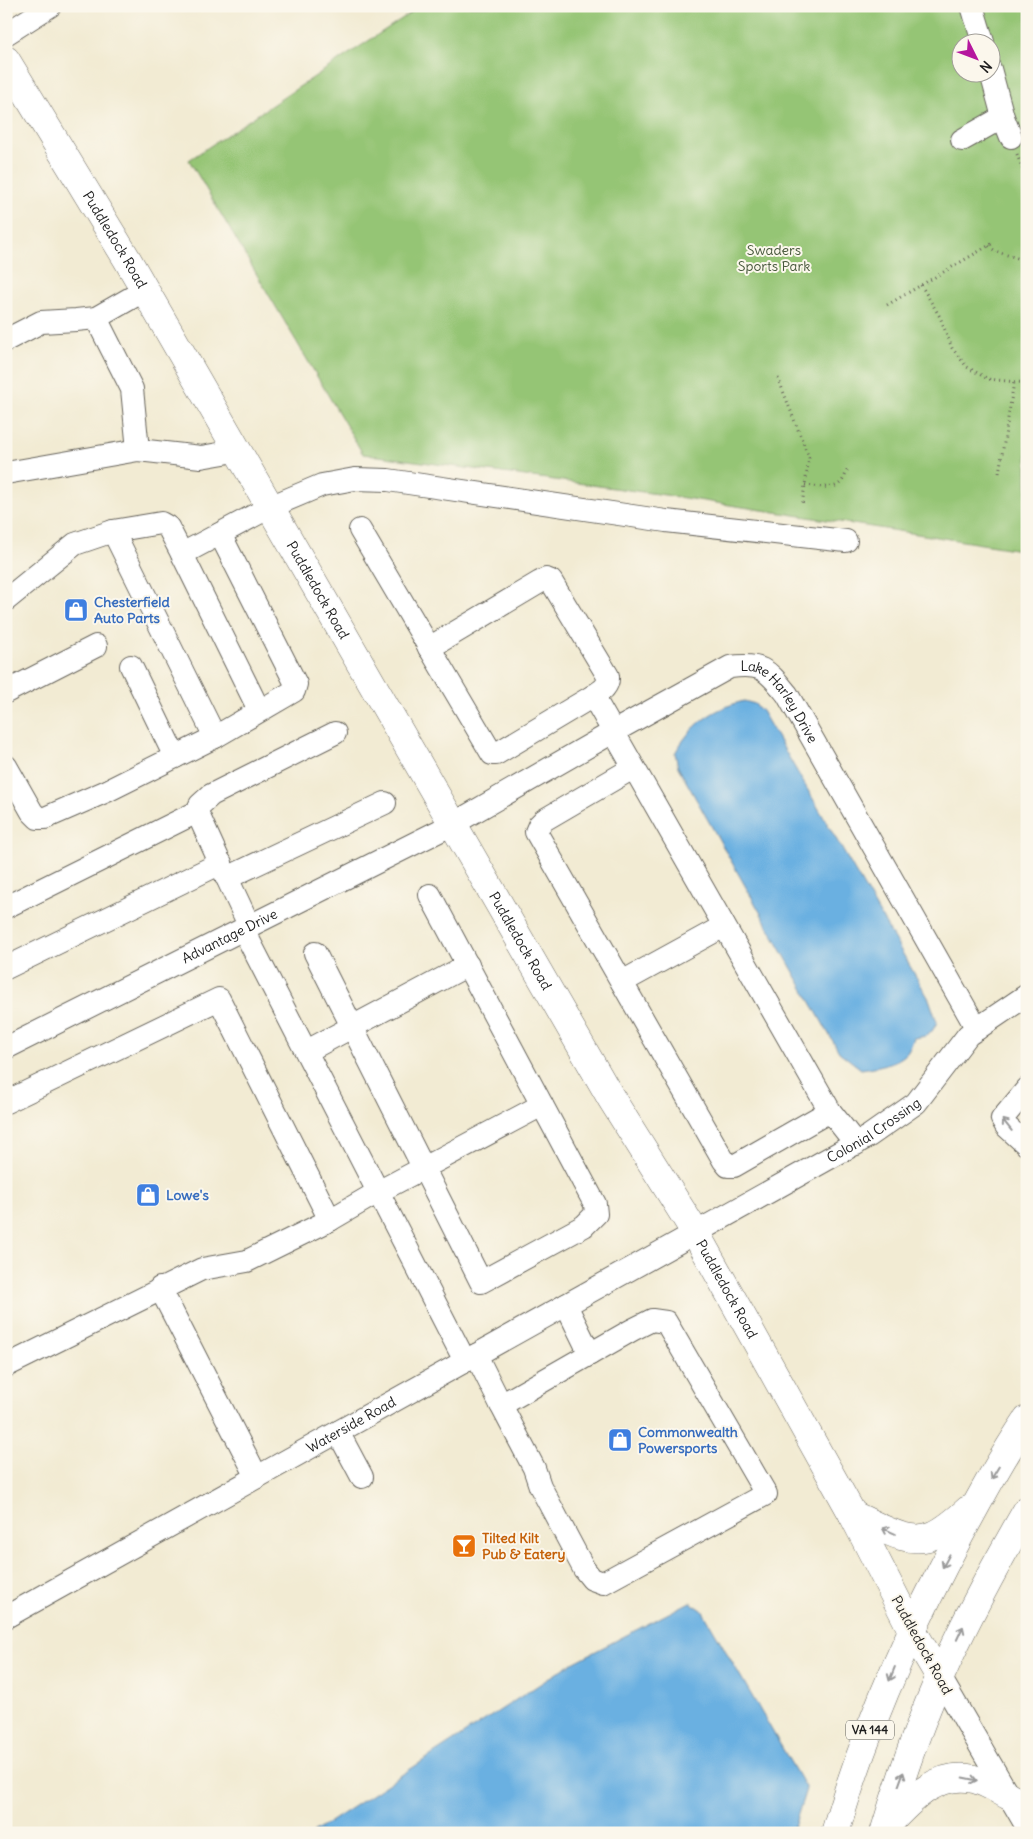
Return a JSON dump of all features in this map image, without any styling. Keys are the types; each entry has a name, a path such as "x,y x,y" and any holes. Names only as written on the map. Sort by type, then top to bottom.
{"main road":[{"name":"Puddledock Road","path":"6,60 77,173 146,290 611,1098 695,1232 853,1515 912,1630 940,1677"},
{"name":"VA 144","path":"835,1833 866,1738 912,1630 940,1571 977,1502 1027,1420"},
{"path":"853,1515 900,1536 916,1539 933,1536 949,1526 977,1502"},
{"name":"VA 144","path":"885,1829 919,1729 940,1677 962,1628 1027,1510"},
{"path":"885,1829 911,1800 931,1785 944,1780 957,1777 974,1779 1009,1796"}],"street":[{"path":"6,34 50,6"},
{"path":"972,6 980,32"},
{"path":"962,140 1007,127 994,82"},
{"path":"6,340 41,322 96,318 146,290"},
{"path":"96,318 132,389 138,450"},
{"path":"6,472 138,450 201,457 237,449"},
{"path":"182,554 270,507 322,485 355,480 388,480 666,521 846,541"},
{"path":"6,600 76,544 113,530 161,523 168,527 259,710"},
{"path":"113,530 215,737"},
{"path":"360,530 429,648 492,754 496,754 593,696 605,688 609,682 608,676 551,581 546,580 429,648"},
{"path":"6,766 32,812 38,818 45,818 107,791 215,737 294,691 296,684 220,534"},
{"path":"6,692 96,646"},
{"name":"Lake Harley Drive","path":"453,824 613,732 730,668 749,665 768,672 787,694 978,1029"},
{"path":"131,666 175,757"},
{"path":"593,696 830,1111 856,1144"},
{"path":"6,907 197,812 200,804 211,796 335,732"},
{"path":"633,768 544,820 536,832 622,982 728,1166 734,1166 830,1111"},
{"path":"6,968 224,871 385,803"},
{"path":"197,812 224,871 246,927 378,1192 471,1358 500,1405 534,1468 540,1486 575,1553 592,1579 603,1583 766,1494 666,1322 652,1320 500,1405"},
{"name":"Advantage Drive","path":"6,1048 453,824"},
{"path":"315,953 481,1282 584,1226 596,1214 595,1204 430,895"},
{"path":"622,982 724,926"},
{"path":"307,1051 468,965"},
{"name":"Colonial Crossing","path":"695,1232 856,1144 916,1103 968,1035 1027,995"},
{"path":"6,1102 219,999 330,1220"},
{"path":"1020,1096 1003,1116 1002,1122 1027,1145"},
{"path":"6,1366 160,1288 202,1269 247,1262 330,1220 378,1192 542,1105"},
{"name":"Waterside Road","path":"6,1617 695,1232"},
{"path":"160,1288 257,1478"},
{"path":"566,1304 590,1354"},
{"path":"338,1432 362,1477"},
{"name":"Puddledock Road","path":"940,1677 1027,1827"}],"path":[{"path":"1007,127 1027,182"},
{"path":"887,305 995,242"},
{"path":"989,246 999,253 1016,256 1027,263"},
{"path":"921,285 940,317 952,348 962,362 988,380 1027,383"},
{"path":"778,378 809,458 802,505"},
{"path":"999,474 1014,382"},
{"path":"805,485 831,488 838,486 844,479 848,467"}],"green space":[{"name":"Swaders Sports Park","path":"421,6 1027,6 1027,551 665,495 363,454 189,160"}],"water":[{"path":"744,701 755,704 762,711 929,999 937,1022 933,1030 929,1034 914,1038 907,1053 898,1060 861,1069 839,1052 678,767 675,753 696,726 722,708"},
{"path":"690,1602 702,1610 806,1789 792,1833 313,1833 569,1665"}],"place":[{"name":"Chesterfield Auto Parts","path":"76,610"},
{"name":"Lowe's","path":"148,1195"},
{"name":"Commonwealth Powersports","path":"620,1440"},
{"name":"Tilted Kilt Pub & Eatery","path":"464,1546"}]}
